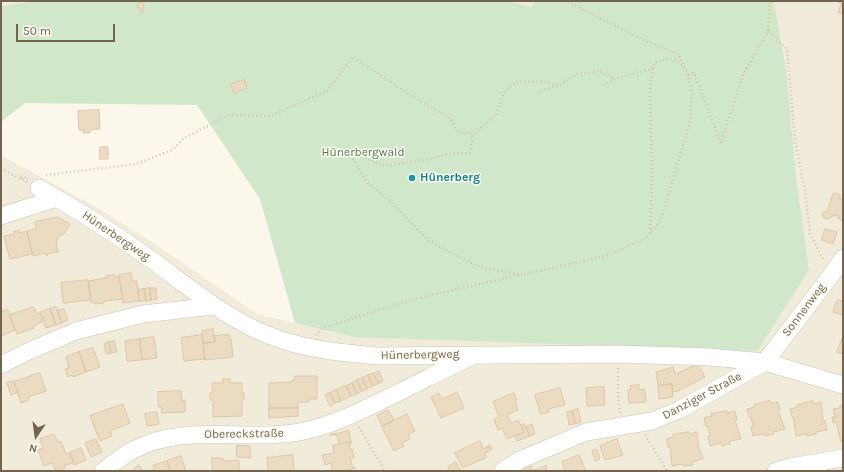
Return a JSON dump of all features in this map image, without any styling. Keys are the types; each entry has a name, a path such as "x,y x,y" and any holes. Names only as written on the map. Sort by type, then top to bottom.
{"street":[{"name":"Hünerbergweg","path":"40,180 57,198 153,260 214,306 253,328 278,339 305,346 341,353 377,356 618,354 709,356 765,362 843,386"},
{"path":"1,216 57,198"},
{"name":"Sonnenweg","path":"765,362 843,258"},
{"path":"1,365 29,351 76,332 143,314 214,306"},
{"name":"Obereckstraße","path":"103,471 133,450 165,439 190,435 281,435 327,425 352,415 474,355"},
{"name":"Danziger Straße","path":"503,471 520,460 586,432 652,421 679,410 765,362"},
{"path":"776,471 843,458"}],"path":[{"path":"305,346 323,328 418,298 606,256 646,238 661,220 690,122 692,94 688,75 678,54 644,40 566,1"},
{"path":"688,75 694,73 721,143 743,75 768,31 770,1"},
{"path":"768,31 787,49 795,140 805,190 810,234 832,274"},
{"path":"1,168 21,178 40,180 136,164 172,150 184,138 229,115 270,116 327,91 353,56 413,96 450,118 458,133 471,132 472,137 470,153 449,154 430,159 385,166 348,151 367,182 392,202 429,241 477,266 520,275"},
{"path":"650,233 652,178 650,86 654,63 670,58 683,65"},
{"path":"603,85 614,79 654,68"},
{"path":"541,92 560,84 577,74 600,71 614,79"},
{"path":"472,137 496,114 504,92 517,82 538,81 560,84"},
{"path":"21,178 40,180"},
{"path":"618,354 618,396 622,426"},
{"path":"352,415 385,471"},
{"path":"641,429 667,471"}],"shaded area":[{"path":"1,1 36,1 1,6"},
{"path":"507,1 535,1 532,7"},
{"path":"774,1 843,1 843,471 1,471 1,155 103,211 155,244 257,314 354,337 809,269 796,175 786,69"}],"green space":[{"name":"Hünerbergwald","path":"36,1 507,1 532,7 535,1 774,1 786,69 796,175 809,270 757,351 354,337 295,323 260,199 197,105 25,103 1,122 1,6"}],"building":[{"path":"836,1 843,1 843,14 838,12 841,4"},
{"path":"139,2 144,3 143,13 140,12 141,8 138,8"},
{"path":"244,80 247,88 234,93 231,84"},
{"path":"99,110 100,129 90,130 90,133 83,133 83,130 79,130 78,111"},
{"path":"100,147 108,147 108,159 100,159"},
{"path":"835,193 840,195 840,199 843,200 843,221 835,215 828,219 824,218 822,215 824,211 827,212 833,194"},
{"path":"58,217 70,224 64,234 60,235 56,242 58,252 47,254 47,256 46,253 33,256 27,231 36,229 35,222"},
{"path":"825,229 837,232 833,244 822,240"},
{"path":"19,231 19,233 27,231 32,254 10,259 4,236 15,234 14,232"},
{"path":"131,273 132,281 137,281 139,301 123,303 119,275"},
{"path":"115,275 116,277 119,277 123,299 104,301 104,303 91,303 88,281"},
{"path":"88,280 91,300 63,303 61,283"},
{"path":"150,288 156,288 157,299 151,300"},
{"path":"150,288 151,300 146,301 144,289"},
{"path":"144,289 146,301 139,301 138,290"},
{"path":"838,300 843,301 843,315 833,312"},
{"path":"34,307 36,312 44,317 40,323 33,326 34,328 17,334 10,315"},
{"path":"56,307 62,323 56,325 50,309"},
{"path":"50,309 56,325 46,328 42,319 44,317 41,316 40,312"},
{"path":"64,309 68,320 62,323 57,311"},
{"path":"8,310 15,330 1,336 1,312"},
{"path":"213,329 215,342 203,343 202,331"},
{"path":"202,335 205,360 184,361 181,338"},
{"path":"229,335 229,339 231,339 233,357 205,360 203,343 215,342 214,336"},
{"path":"843,336 843,354 837,352"},
{"path":"154,337 157,358 142,360 140,339"},
{"path":"140,339 142,360 127,361 125,341"},
{"path":"114,341 117,352 111,353 109,342"},
{"path":"109,342 111,353 106,354 104,344"},
{"path":"93,348 100,367 86,372 79,352"},
{"path":"79,352 86,372 73,377 72,375 68,377 65,369 69,368 66,357"},
{"path":"698,364 705,377 678,391 672,392 672,384 658,386 656,372 673,367 675,374"},
{"path":"379,371 383,381 379,383 373,374"},
{"path":"40,373 46,391 28,397 29,400 21,403 14,382"},
{"path":"373,374 379,383 373,386 368,375"},
{"path":"368,375 373,386 367,389 362,378"},
{"path":"295,376 317,376 317,399 309,399 309,402 298,402 298,408 269,408 269,383 292,382 292,380 295,379"},
{"path":"362,378 367,389 362,391 357,380"},
{"path":"223,379 230,379 230,383 242,383 244,400 242,400 242,416 213,417 213,400 210,400 210,393 213,393 212,383 223,383"},
{"path":"357,380 362,391 357,394 352,383"},
{"path":"14,381 18,392 11,395 7,383"},
{"path":"352,383 357,394 351,396 346,386"},
{"path":"672,384 673,397 659,399 658,386"},
{"path":"639,385 639,390 645,389 646,402 629,403 628,390 631,390 630,386"},
{"path":"346,386 351,396 341,401 336,390"},
{"path":"604,387 605,405 587,406 586,388"},
{"path":"560,388 565,405 548,409 549,412 540,414 535,395"},
{"path":"336,390 341,401 335,403 330,393"},
{"path":"181,391 182,401 185,400 185,412 162,413 161,407 158,407 158,392"},
{"path":"457,392 464,408 441,418 431,397 439,393 442,399"},
{"path":"330,393 335,403 330,406 325,395"},
{"path":"514,393 517,400 515,402 518,410 507,415 511,423 518,420 524,432 507,439 502,428 498,430 494,420 499,417 493,402"},
{"path":"770,401 771,403 778,402 780,410 778,411 785,429 765,436 764,434 753,436 751,417 749,417 747,409 755,407 754,405"},
{"path":"813,401 813,404 821,402 823,421 825,420 827,430 816,432 816,434 807,436 807,434 796,436 790,409 797,407 797,405"},
{"path":"123,404 130,423 110,431 112,436 100,441 90,416"},
{"path":"843,405 843,442 841,442 836,422 833,423 832,417 835,417 833,409 840,408 840,406"},
{"path":"269,408 298,408 298,416 269,418"},
{"path":"578,409 581,422 575,424 572,411"},
{"path":"388,410 394,420 382,426 377,416"},
{"path":"572,411 575,424 569,425 567,412"},
{"path":"727,411 727,413 735,411 737,420 735,420 741,439 730,441 730,444 722,446 721,443 710,446 708,426 706,427 704,418 712,416 711,414"},
{"path":"157,412 159,424 147,426 145,414"},
{"path":"407,414 415,431 408,435 410,439 402,443 404,446 394,451 382,427"},
{"path":"524,424 530,436 517,441 515,436 524,432 521,425"},
{"path":"532,424 535,434 530,436 526,427"},
{"path":"349,431 351,442 339,444 337,435 330,435"},
{"path":"689,432 690,434 697,432 699,451 701,451 703,459 692,462 693,465 684,466 683,464 672,466 670,447 668,447 666,439 674,437 673,435"},
{"path":"54,434 58,442 61,441 66,454 70,453 74,462 64,466 65,468 56,471 52,463 44,466 38,450 43,448 40,439"},
{"path":"96,439 102,452 91,457 85,443"},
{"path":"617,439 623,455 605,460 600,446"},
{"path":"480,441 483,449 490,445 492,449 485,453 487,457 463,468 455,453"},
{"path":"351,442 349,445 350,449 352,449 354,457 350,458 353,468 356,468 343,471 333,471 331,463 325,465 322,455 334,453 333,446"},
{"path":"237,445 250,446 251,458 237,457"},
{"path":"81,448 86,460 74,465 70,453"},
{"path":"597,449 600,459 595,461 592,451"},
{"path":"293,455 294,471 268,471 267,458"},
{"path":"579,455 586,471 565,471 562,462"},
{"path":"181,456 186,471 170,471 167,461"},
{"path":"212,458 223,458 224,461 239,460 239,471 213,471"},
{"path":"167,461 170,471 154,471 153,466"},
{"path":"456,462 461,471 450,471 448,467"},
{"path":"530,464 532,471 519,471 519,470"},
{"path":"139,465 143,471 135,471 134,469"},
{"path":"546,466 547,471 532,471"}],"place":[{"name":"Hünerberg","path":"412,178"}]}
